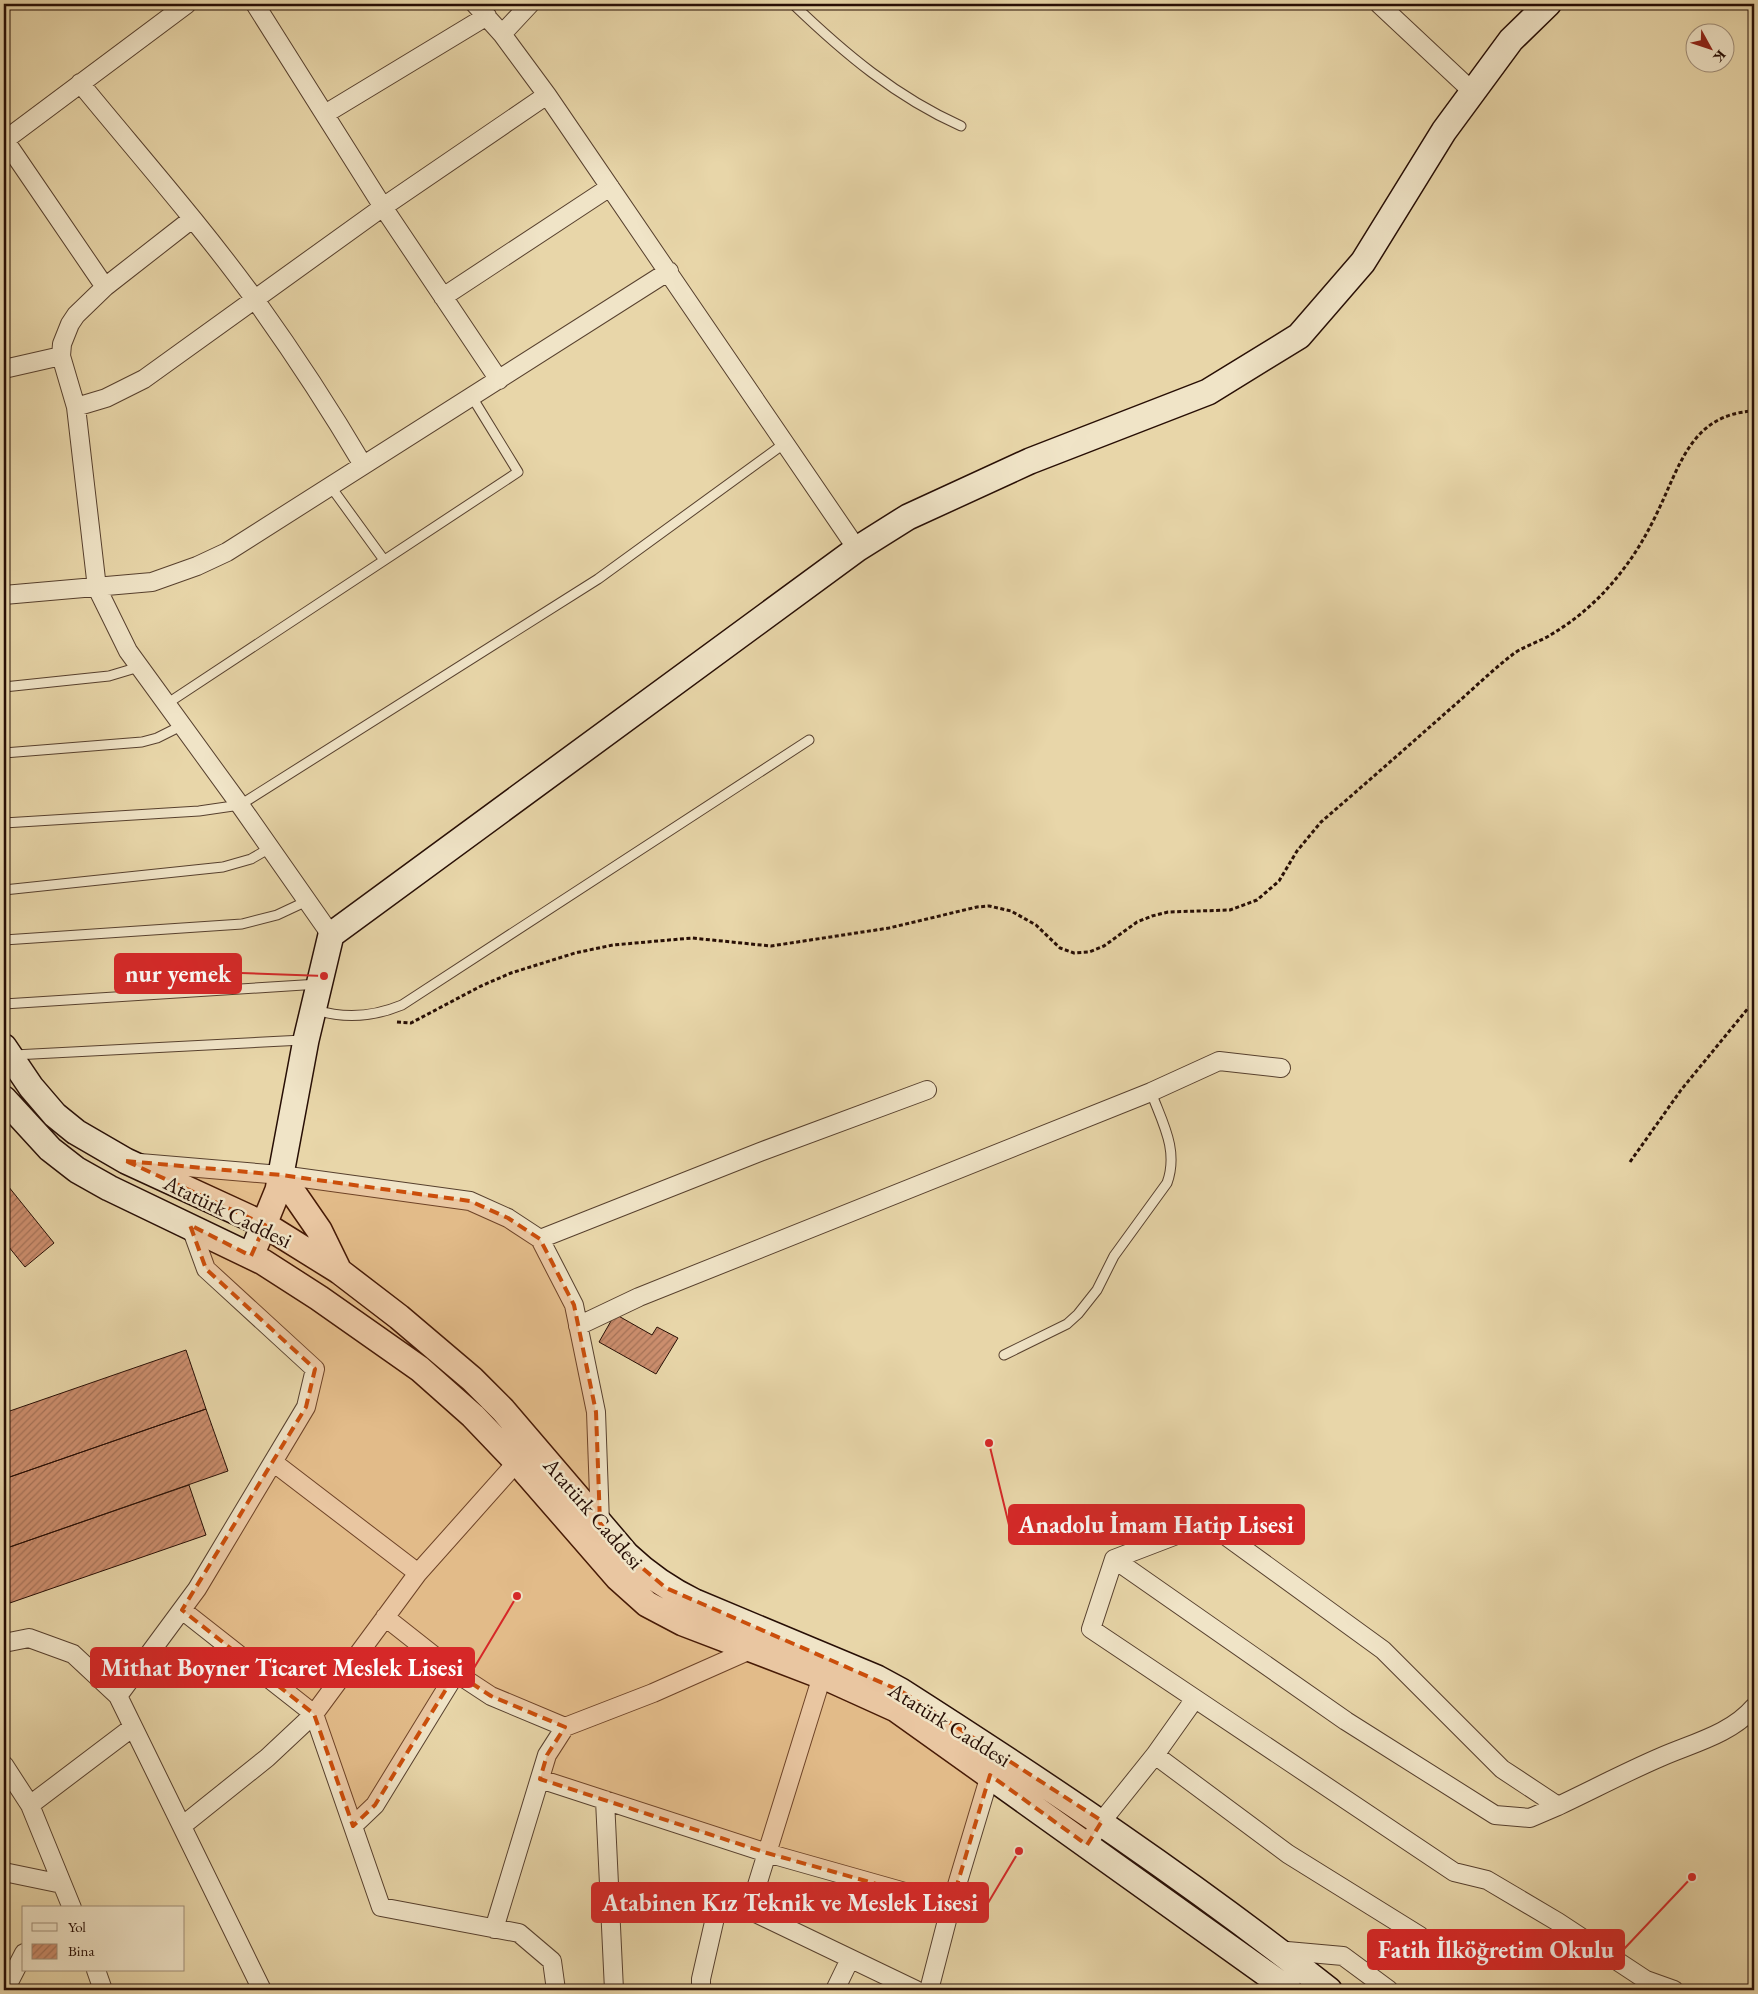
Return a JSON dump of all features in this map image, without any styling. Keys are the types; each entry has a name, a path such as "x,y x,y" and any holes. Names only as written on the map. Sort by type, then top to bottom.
{"main road":[{"path":"251,1256 278,1190 306,1040 331,936 857,549 908,516 1030,461 1208,392 1299,336 1363,262 1444,131 1511,40 1548,4"},
{"name":"Atatürk Caddesi","path":"6,1051 31,1087 55,1115 95,1145 265,1224 340,1271 472,1378 503,1410 627,1555 647,1574 666,1588 877,1678 909,1696 1102,1822 1277,1949 1329,1990"},
{"name":"Atatürk Caddesi","path":"4,1099 50,1149 77,1170 110,1188 251,1256 319,1298 420,1369 473,1416 517,1462 634,1594 663,1614 750,1650 860,1691 896,1710 990,1775 1289,1990"},
{"path":"281,1175 319,1230 340,1271"}],"street":[{"path":"105,287 4,139 187,4"},
{"path":"255,4 383,207 498,380"},
{"path":"502,34 530,4"},
{"path":"1379,4 1473,92"},
{"path":"324,114 481,10 502,34 546,95 857,549"},
{"path":"80,83 192,219 255,300 294,354 363,466"},
{"path":"76,407 106,398 144,379 383,207 546,95"},
{"path":"443,297 610,187"},
{"path":"192,219 105,287 70,324 62,344 61,356 76,407 97,588 117,630 139,667 168,703 331,936"},
{"path":"4,595 152,582 197,566 255,536 669,272"},
{"path":"4,369 61,356"},
{"path":"578,1326 639,1297 1151,1092 1219,1061 1281,1068"},
{"path":"540,1239 760,1152 927,1090"},
{"path":"126,1161 281,1175 470,1201 508,1218 540,1239 574,1305 596,1412 600,1523"},
{"path":"118,1696 198,1589 306,1407 315,1369 206,1269 190,1225"},
{"path":"273,1462 418,1573"},
{"path":"182,1826 267,1758 314,1714 418,1573 517,1462"},
{"path":"1114,1559 1208,1523 1383,1650 1502,1769 1558,1806"},
{"path":"1114,1559 1091,1629 1194,1700 1454,1872 1486,1880 1558,1922 1646,1980 1674,1990"},
{"path":"1114,1559 1346,1721 1495,1815 1530,1818 1660,1757 1726,1730 1745,1718 1754,1707"},
{"path":"182,1610 314,1714 381,1907 518,1933 552,1961 556,1990"},
{"path":"385,1617 456,1673 491,1696 565,1727"},
{"path":"4,1643 29,1638 73,1654 118,1696 262,1990"},
{"path":"494,1929 547,1755 565,1727 653,1693 750,1650"},
{"path":"353,1826 375,1805 456,1673"},
{"path":"749,1911 822,1676"},
{"path":"1087,1845 1102,1822 1155,1755 1194,1700"},
{"path":"30,1805 133,1727"},
{"path":"1155,1755 1288,1854 1420,1936"},
{"path":"4,1765 30,1805 65,1899"},
{"path":"929,1990 951,1906 990,1775"},
{"path":"540,1779 767,1853 951,1906"},
{"path":"605,1800 614,1990"},
{"path":"4,1872 65,1899"},
{"path":"701,1990 701,1979 720,1896 916,1990"},
{"path":"1263,1970 1277,1949 1343,1956 1388,1990"},
{"path":"5,1990 22,1957"},
{"path":"835,1990 850,1959"},
{"path":"97,1972 102,1990"}],"lane":[{"path":"793,4 890,88 929,111 961,126"},
{"path":"168,703 518,472 472,396"},
{"path":"4,823 199,811 240,805 598,580 785,443"},
{"path":"331,486 384,560"},
{"path":"4,687 109,676 139,667"},
{"path":"4,753 142,742 163,735 183,725"},
{"path":"313,1009 348,1016 379,1013 402,1005 809,740"},
{"path":"4,890 223,867 251,859 270,848"},
{"path":"4,940 242,924 277,915 307,901"},
{"path":"4,1004 319,984"},
{"path":"6,1051 306,1040"},
{"path":"1004,1355 1067,1324 1078,1314 1097,1290 1119,1249 1167,1182 1171,1173 1172,1153 1151,1092"}],"path":[{"path":"379,1013 394,1022 411,1023 481,986 511,973 575,954 652,940 692,938 771,946 889,928 966,909 989,906 1012,911 1024,917 1060,948 1081,953 1097,950 1125,929 1152,916 1168,912 1230,910 1244,906 1263,896 1280,881 1297,851 1321,822 1514,654 1553,634 1590,606 1606,590 1636,551 1658,512 1681,458 1690,446 1722,418 1735,412 1754,411"},
{"path":"1630,1162 1681,1090 1754,1001"}],"highlighted area":[{"path":"126,1161 281,1175 470,1201 508,1218 540,1239 574,1305 596,1412 600,1523 627,1555 666,1588 901,1691 1102,1821 1087,1845 990,1775 951,1905 767,1853 540,1779 547,1755 565,1727 491,1696 456,1673 375,1805 353,1826 314,1714 182,1610 306,1407 315,1369 206,1269 190,1225 251,1256 265,1225"}],"building":[{"path":"4,1181 54,1243 25,1267 4,1241"},
{"path":"615,1314 652,1335 657,1327 678,1338 656,1374 599,1342"},
{"path":"186,1350 206,1409 4,1479 4,1413"},
{"path":"206,1409 228,1471 4,1549 4,1479"},
{"path":"189,1485 206,1535 4,1605 4,1549"}],"place":[{"name":"nur yemek","path":"324,976"},
{"name":"Anadolu İmam Hatip Lisesi","path":"989,1443"},
{"name":"Mithat Boyner Ticaret Meslek Lisesi","path":"517,1596"},
{"name":"Atabinen Kız Teknik ve Meslek Lisesi","path":"1019,1851"},
{"name":"Fatih İlköğretim Okulu","path":"1692,1877"}]}
